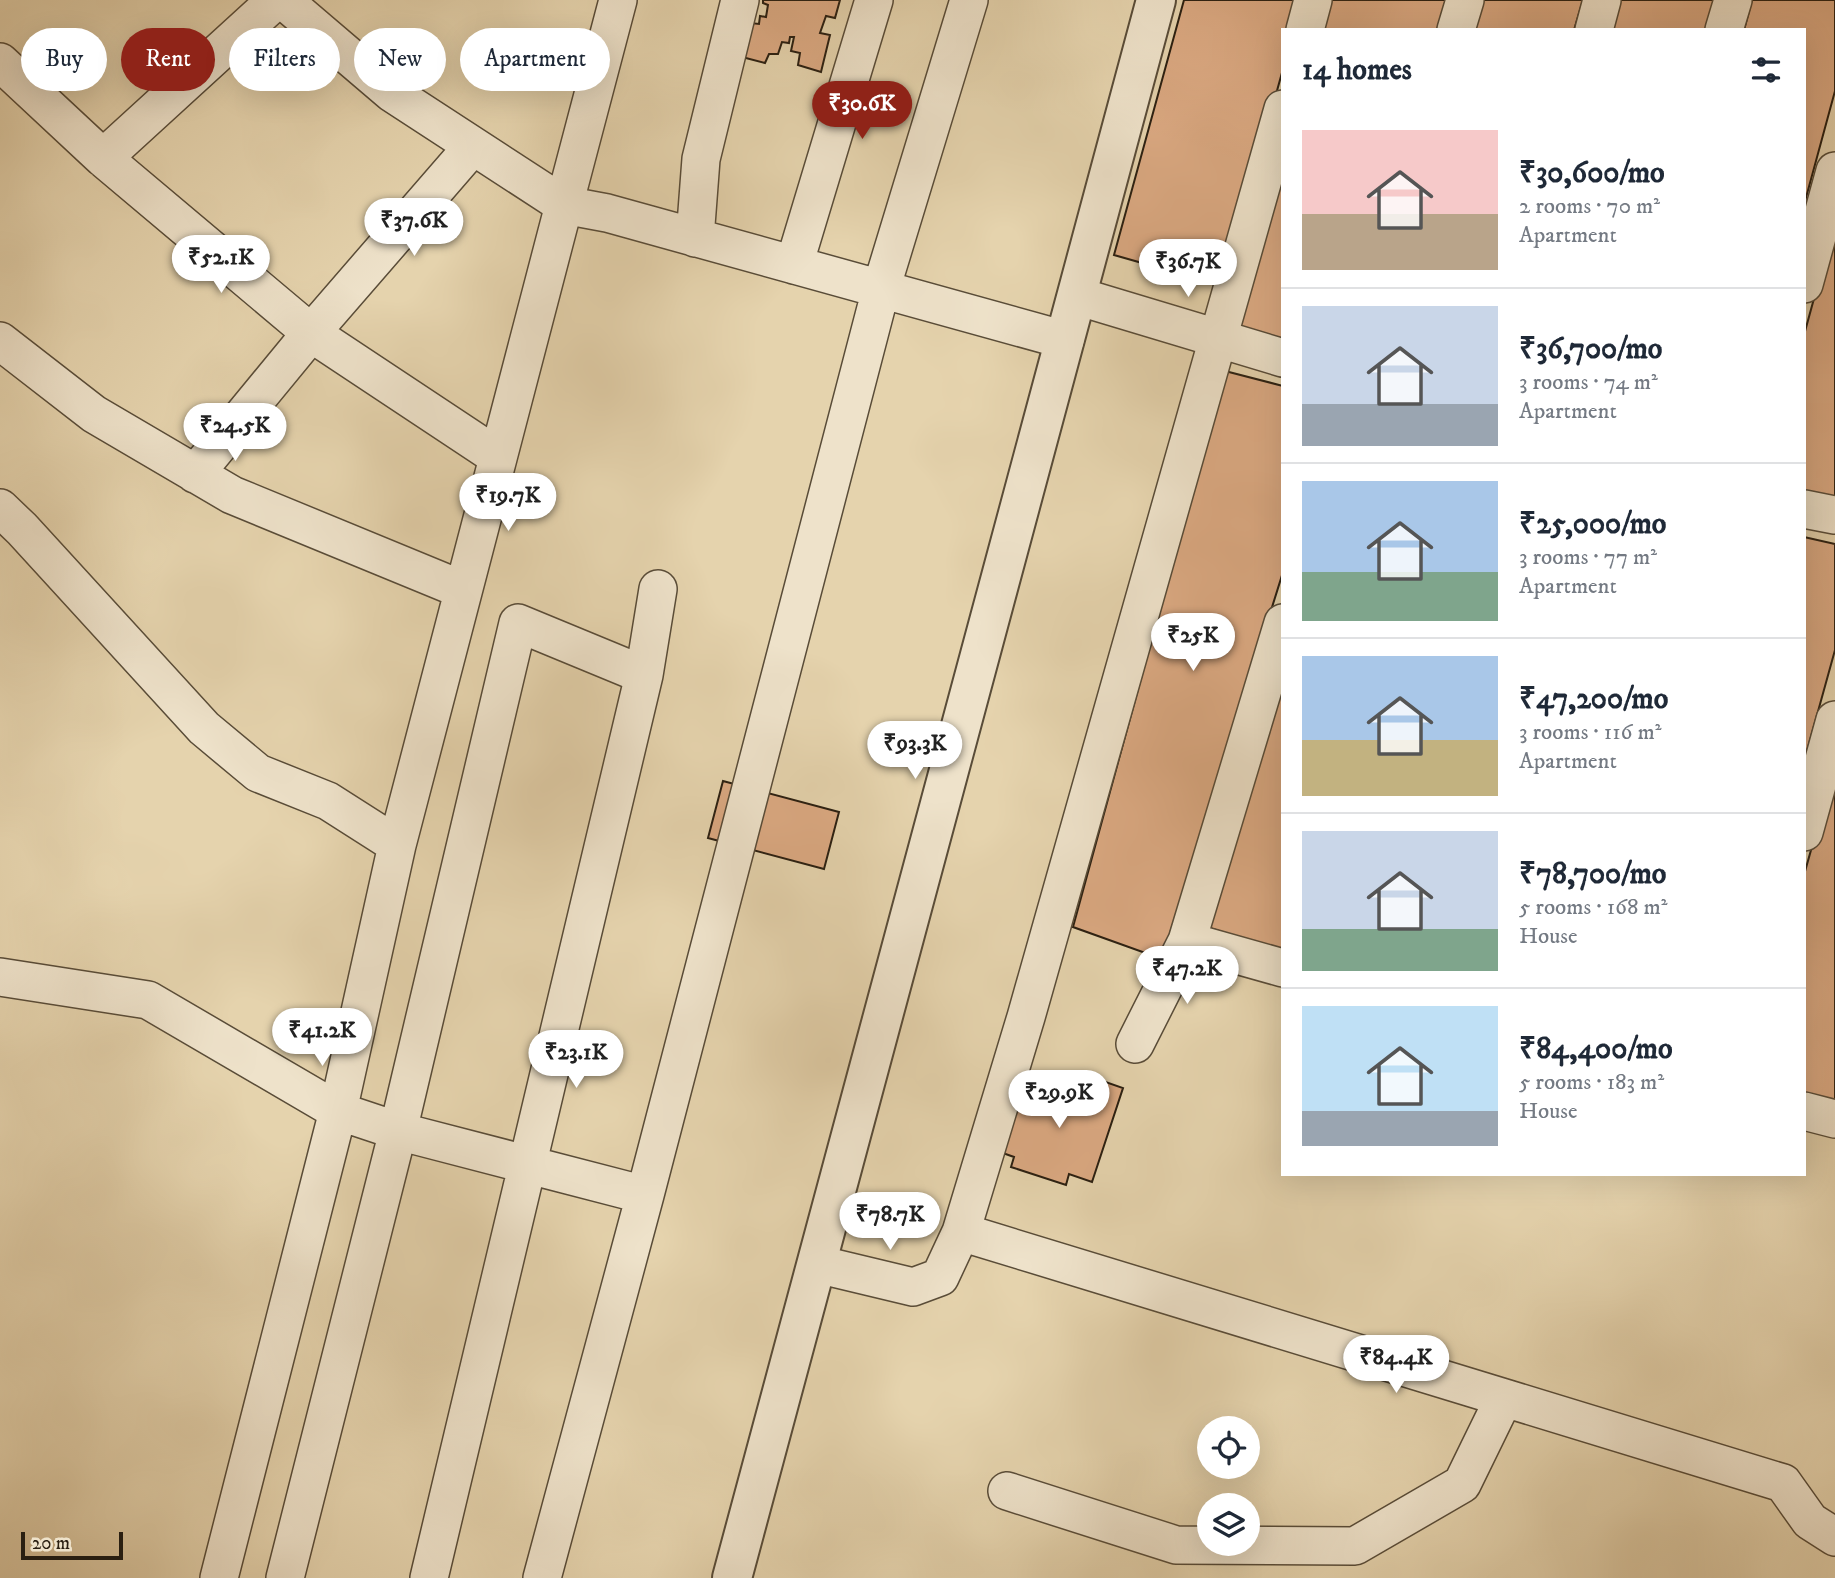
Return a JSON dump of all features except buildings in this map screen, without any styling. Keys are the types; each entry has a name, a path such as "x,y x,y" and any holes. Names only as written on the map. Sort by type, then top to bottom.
{"street":[{"path":"103,158 276,0"},
{"path":"283,0 392,93 564,205 607,214 1065,340"},
{"path":"219,1578 338,1111 397,845 618,0"},
{"path":"695,238 701,159 740,0"},
{"path":"794,265 874,0"},
{"path":"542,1578 645,1195 881,289 969,0"},
{"path":"732,1578 1156,0"},
{"path":"1306,28 1314,0"},
{"path":"1457,28 1465,0"},
{"path":"1595,28 1602,0"},
{"path":"1725,28 1732,0"},
{"path":"0,62 103,158 311,333 498,457"},
{"path":"817,1264 913,1287 940,1277 961,1232 1030,1004 1281,116"},
{"path":"195,474 311,333 473,146"},
{"path":"1806,277 1835,171"},
{"path":"1077,296 1281,357"},
{"path":"0,341 94,414 233,495 463,590"},
{"path":"0,508 204,728 258,773 328,801 397,845"},
{"path":"1806,509 1835,515"},
{"path":"429,1578 644,675 658,589"},
{"path":"285,1578 398,1131 518,623 644,675"},
{"path":"1135,1044 1187,941 1281,630"},
{"path":"1806,825 1835,720"},
{"path":"1187,941 1281,967"},
{"path":"0,977 148,1000 338,1111 398,1131 645,1195"},
{"path":"1806,1112 1835,1119"},
{"path":"961,1232 1783,1483 1810,1521 1835,1537"},
{"path":"1007,1491 1176,1545 1355,1546 1462,1484 1504,1398"}]}
